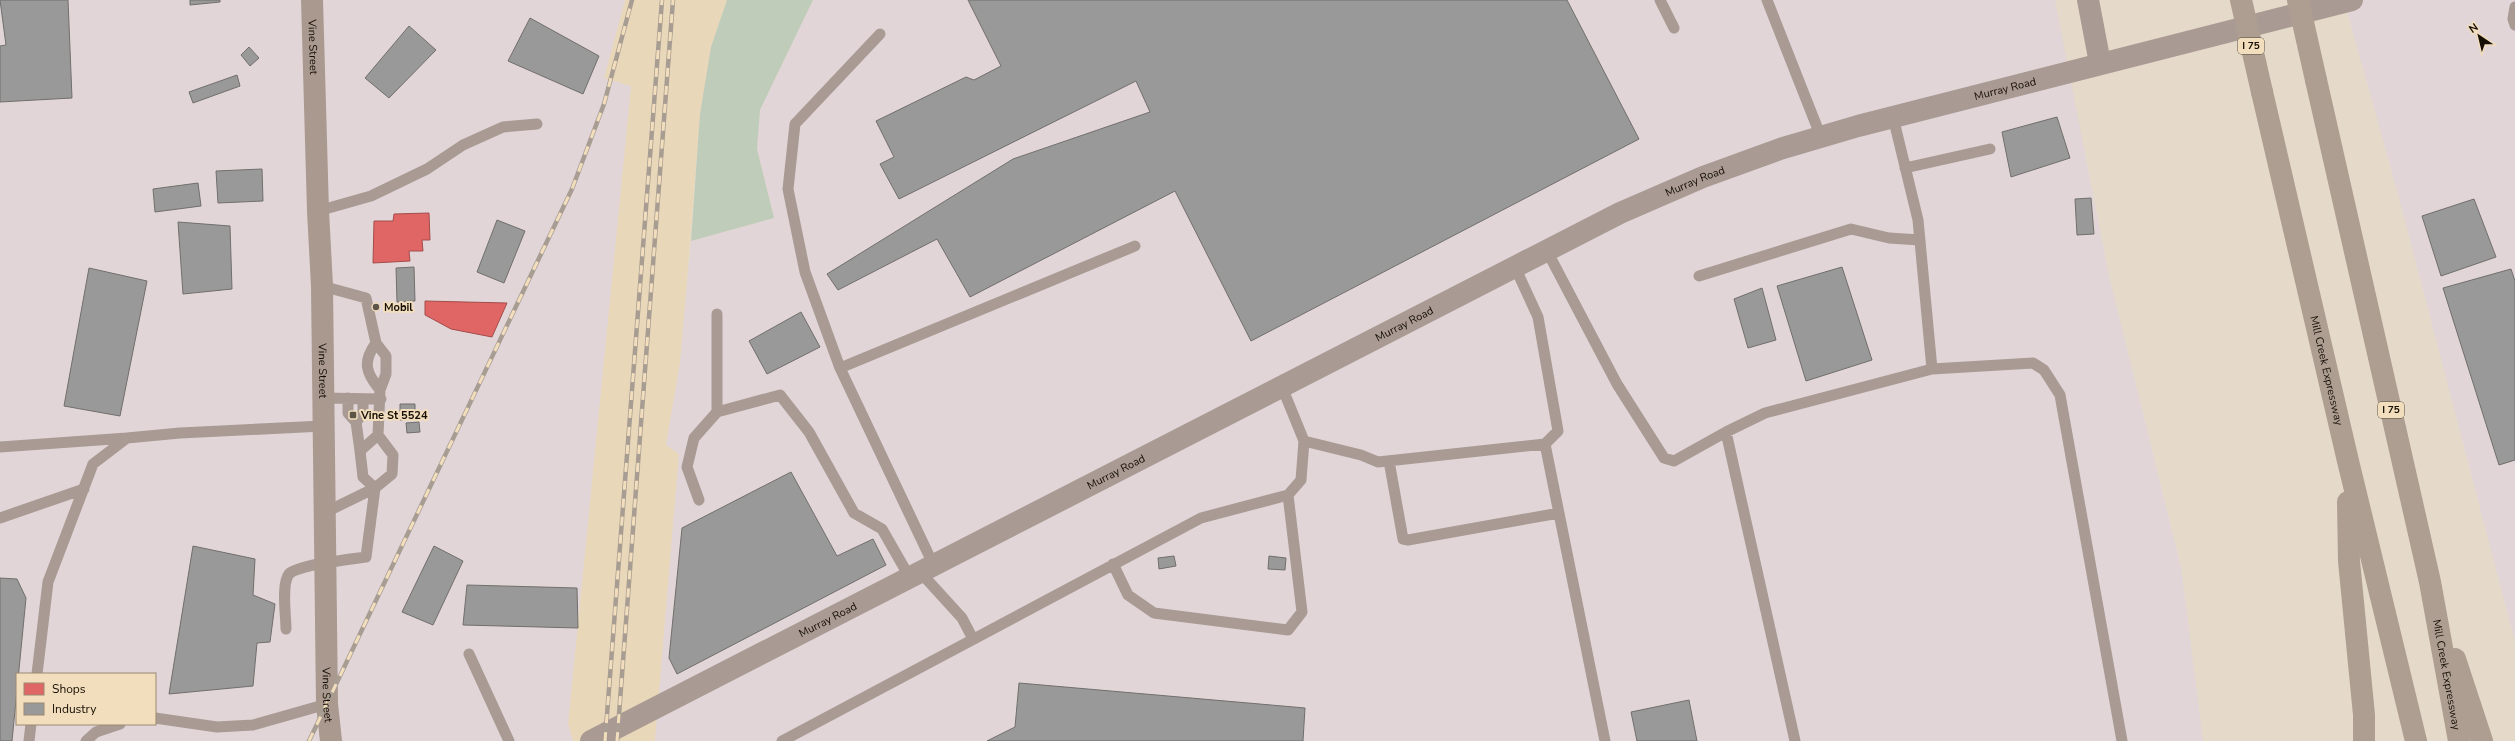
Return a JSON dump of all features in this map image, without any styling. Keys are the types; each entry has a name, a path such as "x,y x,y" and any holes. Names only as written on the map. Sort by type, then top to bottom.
{"highway":[{"name":"Mill Creek Expressway","path":"2241,0 2348,461 2416,741"},
{"name":"Mill Creek Expressway","path":"2298,0 2430,582 2458,741"},
{"path":"2348,461 2349,561 2363,707 2364,741"},
{"path":"2430,582 2482,741"}],"main road":[{"name":"Vine Street","path":"312,0 318,211 322,286 323,426 327,564 327,704 331,741"}],"street":[{"path":"2088,0 2100,63"},
{"name":"Murray Road","path":"591,741 1620,213 1703,177 1821,137 1894,117 2100,63 2352,0"}],"lane":[{"path":"1660,0 1674,28"},
{"path":"1767,0 1821,137"},
{"path":"2515,7 2513,19 2515,25"},
{"path":"880,34 795,124 788,189 805,272 840,368 922,572"},
{"path":"1894,117 1918,220 1932,369"},
{"path":"318,211 371,196 427,168 463,145 502,127 537,124"},
{"path":"1906,168 1990,149"},
{"path":"1699,276 1851,229 1889,238 1920,240"},
{"path":"840,368 1136,246"},
{"path":"1547,251 1617,384 1664,458 1674,461 1764,413 1932,369 2032,363 2044,370 2060,395 2122,741"},
{"path":"1304,442 1361,455 1378,462 1545,444 1558,431 1557,424 1538,317 1515,268"},
{"path":"322,286 366,298 376,343 386,356 386,374 381,394 378,435 392,455 392,474 375,488 326,512"},
{"path":"717,314 717,412"},
{"path":"376,343 367,355 368,376 381,394"},
{"path":"782,741 1201,518 1288,495 1301,480 1304,442 1282,387"},
{"path":"323,398 363,399 381,394"},
{"path":"699,500 687,467 694,438 717,412 780,396 809,432 854,513 882,529 962,618 973,639"},
{"path":"348,398 348,413 356,422 363,477 375,488"},
{"path":"356,422 363,414 363,399"},
{"path":"0,447 180,433 323,426"},
{"path":"1726,432 1795,741"},
{"path":"360,451 378,435"},
{"path":"37,673 48,582 93,464 127,438"},
{"path":"1545,444 1606,741"},
{"path":"1389,461 1403,539 1408,540 1559,513"},
{"path":"286,629 285,586 289,574 299,567 366,557 375,488"},
{"path":"0,518 84,489"},
{"path":"1113,564 1128,595 1154,613 1288,630 1302,612 1288,495"},
{"path":"469,654 509,741"},
{"path":"156,718 217,727 253,725 327,704"},
{"path":"29,741 32,725"},
{"path":"86,741 96,732 117,725"}],"shaded area":[{"path":"0,0 625,0 604,78 631,86 568,724 573,741 0,741"},
{"path":"625,0 727,0 711,47 700,114 680,363 666,445 679,454 655,741 573,741 568,724 631,87 604,78"},
{"path":"813,0 2055,0 2109,276 2181,567 2203,741 655,741 679,454 666,445 680,363 691,241 774,218 757,149 760,110"},
{"path":"2344,0 2515,0 2515,642 2398,194"}],"green space":[{"path":"727,0 813,0 760,110 757,149 774,218 691,241 700,114 711,47"}],"building: Shops":[{"path":"429,213 430,240 422,240 423,251 409,251 410,261 373,263 374,221 393,221 394,214"},
{"path":"425,301 507,303 492,337 451,329 425,315"}],"building: Industry":[{"path":"0,0 68,0 72,98 0,102 0,46 6,45"},
{"path":"190,0 220,0 220,2 190,5"},
{"path":"968,0 1567,0 1639,139 1251,341 1175,191 970,297 937,239 838,290 827,274 1013,159 1150,112 1136,81 899,199 880,164 894,157 876,121 966,77 974,80 1001,66"},
{"path":"530,18 599,56 583,94 508,61"},
{"path":"409,26 436,50 389,98 365,78"},
{"path":"249,47 259,58 250,66 241,55"},
{"path":"237,75 240,86 193,103 189,92"},
{"path":"2057,117 2070,158 2011,177 2002,132"},
{"path":"262,169 263,201 218,203 216,171"},
{"path":"198,183 201,206 155,212 153,189"},
{"path":"2091,198 2094,234 2077,235 2075,199"},
{"path":"2474,199 2496,257 2441,276 2422,216"},
{"path":"497,220 525,231 504,283 477,272"},
{"path":"178,222 230,226 232,289 183,294"},
{"path":"414,267 415,301 397,302 396,268"},
{"path":"1842,267 1872,360 1806,381 1777,286"},
{"path":"89,268 147,281 120,416 64,406"},
{"path":"2511,269 2515,281 2515,460 2499,465 2443,288"},
{"path":"1762,288 1776,340 1748,348 1734,299"},
{"path":"801,312 820,347 767,374 749,341"},
{"path":"400,404 415,404 415,419 400,420"},
{"path":"419,422 420,432 407,433 406,423"},
{"path":"791,472 837,556 873,539 886,565 677,674 669,658 682,528"},
{"path":"193,546 255,559 253,595 275,604 270,642 257,643 253,686 169,694"},
{"path":"434,546 463,561 433,625 402,612"},
{"path":"1174,556 1176,566 1159,569 1158,558"},
{"path":"1269,556 1286,558 1285,570 1268,569"},
{"path":"0,578 17,579 26,598 19,673 16,673 16,700 12,741 0,741"},
{"path":"467,585 577,588 578,628 463,625"},
{"path":"1019,683 1305,708 1303,741 987,741 1015,727"},
{"path":"1689,700 1697,741 1637,741 1631,712"}],"railway":[{"path":"309,741 572,189 604,104 632,0"},
{"path":"605,741 662,0"},
{"path":"617,741 673,0"}],"place":[{"name":"Mobil","path":"376,307"},
{"name":"Vine St 5524","path":"353,415"}]}
